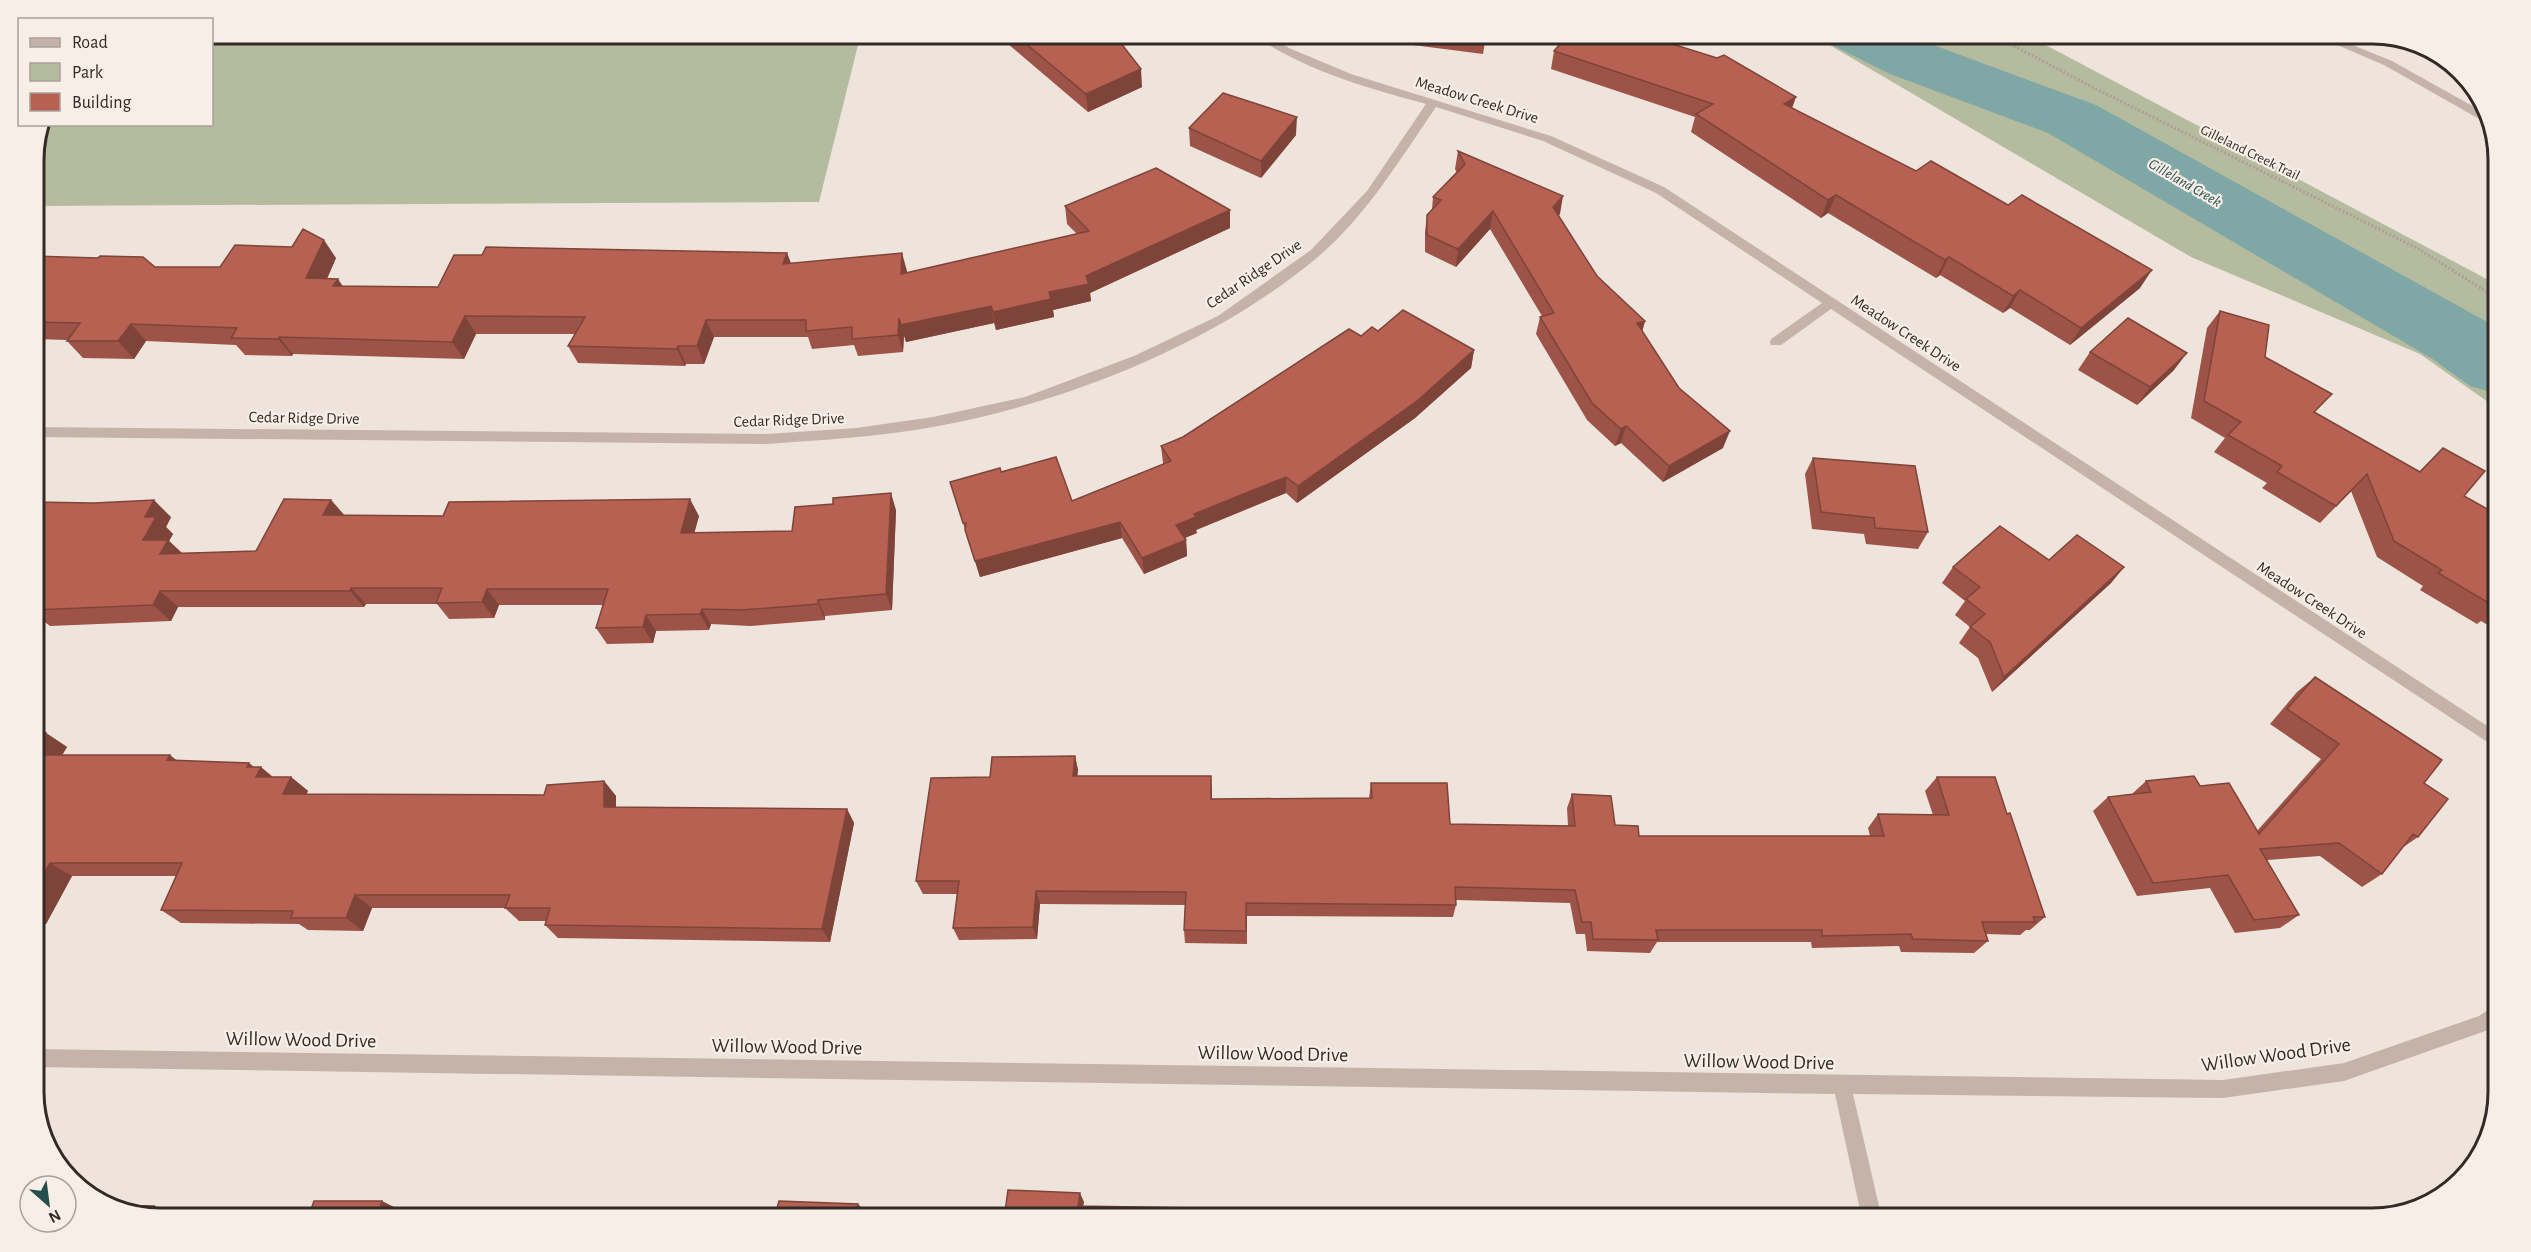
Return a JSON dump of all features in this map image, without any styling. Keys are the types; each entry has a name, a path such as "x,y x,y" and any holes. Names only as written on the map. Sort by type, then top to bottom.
{"street":[{"name":"Meadow Creek Drive","path":"1272,44 1283,51 1346,77 1519,129 1582,153 1660,190 2488,735"},
{"path":"2341,44 2388,63 2477,114"},
{"name":"Cedar Ridge Drive","path":"44,432 766,439 855,433 933,422 1028,401 1139,358 1222,319 1315,253 1371,194 1432,104"},
{"path":"1776,342 1831,303"},
{"name":"Willow Wood Drive","path":"44,1058 1842,1086 2223,1089 2344,1072 2488,1021"},
{"path":"1842,1086 1870,1208"}],"path":[{"name":"Gilleland Creek Trail","path":"2011,44 2418,248 2487,292"}],"green space":[{"path":"213,44 858,44 819,202 44,206 44,145 49,126 213,126"},
{"path":"1828,44 2044,44 2487,279 2487,401 2420,354 2191,257"}],"building":[{"path":"1026,44 1122,44 1141,69 1086,94"},
{"path":"1560,44 1672,44 1717,58 1724,55 1796,97 1784,104 1916,171 1931,161 2008,205 2022,195 2152,270 2081,328 2020,290 2013,296 1949,257 1945,260 1836,195 1828,200 1696,114 1713,104 1554,51"},
{"path":"1223,93 1297,117 1261,161 1189,128"},
{"path":"1458,151 1563,196 1553,207 1597,276 1645,321 1637,323 1679,388 1730,431 1669,466 1626,426 1621,429 1592,403 1540,317 1554,313 1493,211 1458,249 1427,235 1427,215 1441,200 1433,197 1465,164"},
{"path":"1156,168 1230,210 1086,276 1089,284 1049,292 1051,299 993,312 991,306 901,325 899,318 898,335 852,339 852,327 806,331 806,320 706,320 697,346 678,346 677,349 568,346 585,317 465,316 452,342 279,337 278,339 231,338 237,328 131,324 118,341 67,341 80,323 44,322 44,256 143,257 155,267 220,267 235,245 292,247 303,229 324,240 306,278 338,279 333,286 438,287 454,255 482,255 486,247 787,253 783,264 902,253 901,274 1089,231 1065,206"},
{"path":"1403,310 1474,350 1417,401 1298,486 1286,477 1194,514 1196,517 1176,525 1186,540 1142,558 1120,522 975,561 965,530 966,523 963,523 950,482 1000,468 1001,472 1056,457 1072,501 1171,461 1161,446 1183,437 1349,329 1361,336 1372,327 1378,331"},
{"path":"2220,311 2269,325 2265,357 2332,394 2314,412 2420,472 2443,448 2485,471 2464,496 2487,509 2487,602 2438,573 2442,570 2394,541 2367,474 2336,506 2277,472 2282,466 2228,435 2241,422 2204,401"},
{"path":"2128,318 2187,353 2150,387 2090,352"},
{"path":"1813,458 1915,466 1928,532 1875,528 1874,518 1821,512"},
{"path":"891,493 886,594 818,600 818,604 742,610 702,609 700,614 646,615 643,627 596,628 608,589 487,589 482,602 436,603 442,588 351,588 350,591 160,591 153,605 44,610 44,502 94,503 154,500 145,517 156,517 143,540 168,540 160,554 256,551 284,499 331,500 323,515 443,516 449,502 690,499 681,533 792,531 795,507 833,504 833,498"},
{"path":"2000,526 2049,560 2077,535 2124,567 2004,677 1990,642 1970,627 1985,614 1966,599 1980,587 1953,567"},
{"path":"2315,677 2442,760 2424,783 2448,799 2418,837 2413,834 2382,874 2339,843 2260,849 2299,915 2254,920 2228,875 2153,883 2108,797 2151,792 2146,781 2194,776 2200,786 2229,783 2259,834 2339,744 2287,709"},
{"path":"44,755 170,755 167,760 249,763 247,767 261,767 256,777 291,777 283,794 544,795 547,785 604,781 604,807 847,809 822,929 545,925 550,908 505,908 510,895 355,895 346,918 291,918 293,911 161,910 182,863 50,863 44,874"},
{"path":"1075,756 1073,776 1211,776 1211,799 1372,798 1371,783 1447,783 1450,824 1575,826 1572,794 1611,796 1615,825 1638,826 1639,836 1884,836 1878,814 1949,815 1937,777 1995,777 2007,814 2010,813 2045,917 2033,917 2035,922 1982,922 1988,941 1913,939 1911,934 1822,936 1822,930 1656,930 1658,940 1593,939 1591,922 1582,922 1575,890 1455,887 1456,905 1246,903 1246,931 1184,930 1186,892 1036,891 1033,927 953,928 959,881 916,881 931,778 990,777 992,757"},
{"path":"1008,1190 1080,1193 1078,1206 1197,1208 1006,1208"},
{"path":"314,1201 382,1201 380,1208 312,1208"},
{"path":"779,1201 858,1204 857,1208 777,1208"},
{"path":"133,1206 154,1206 145,1208"}],"waterway":[{"name":"Gilleland Creek","path":"1879,44 1913,60 2072,119 2458,339 2487,359"}]}
